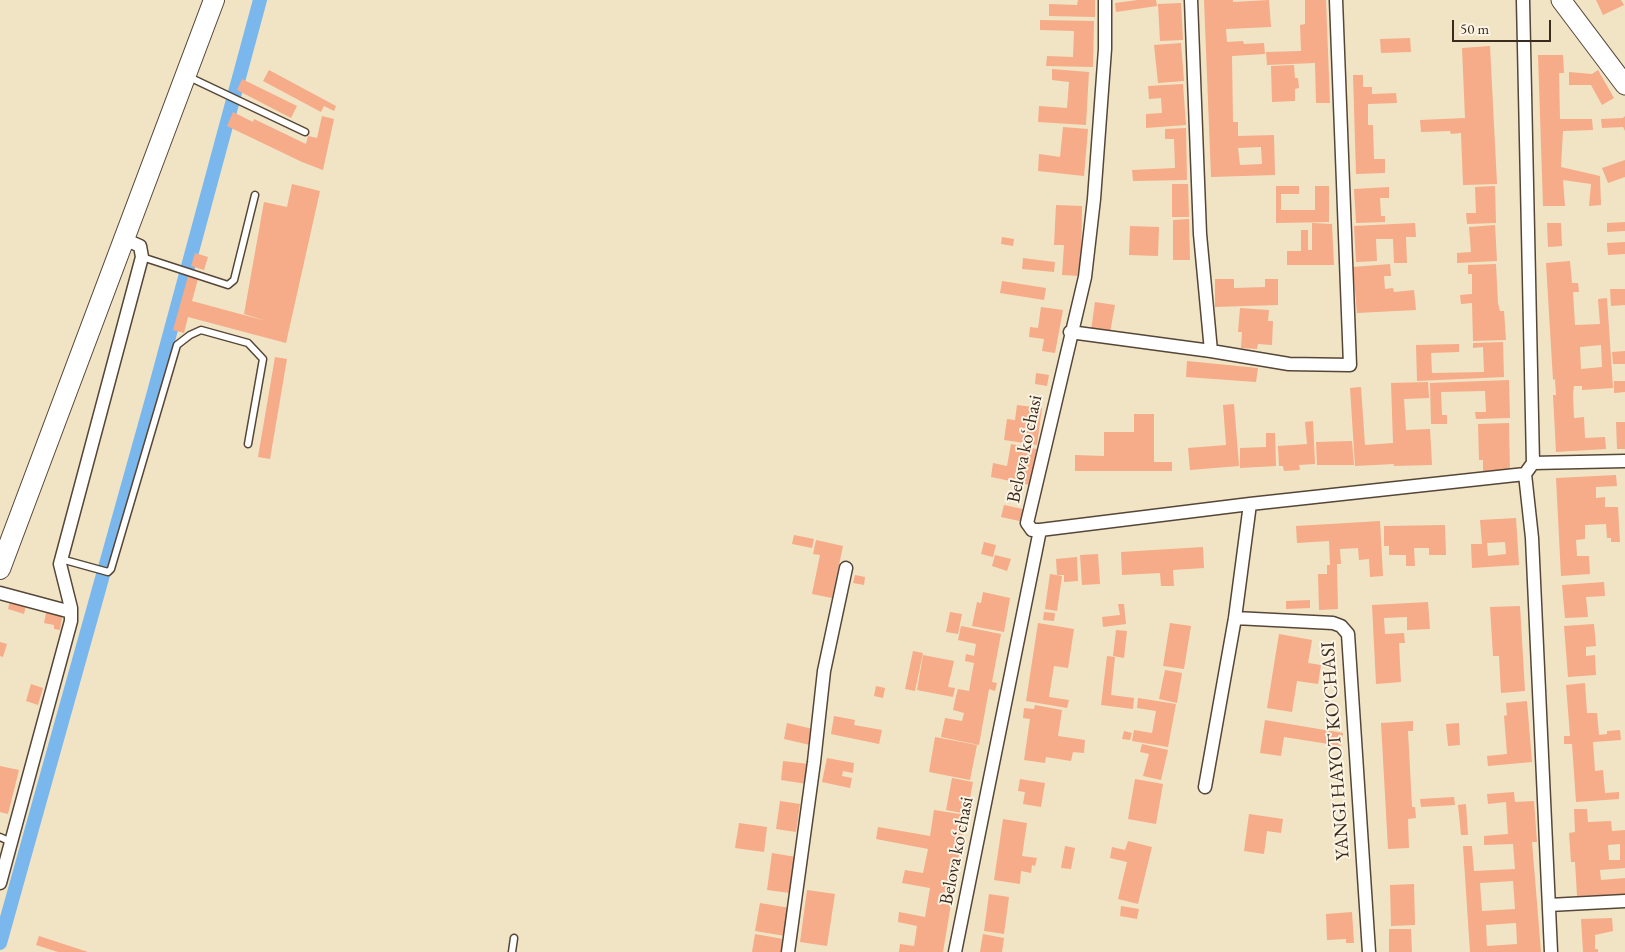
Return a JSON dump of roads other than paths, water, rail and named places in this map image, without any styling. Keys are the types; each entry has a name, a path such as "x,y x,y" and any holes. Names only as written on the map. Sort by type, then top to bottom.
{"main road":[{"path":"0,569 214,0"},
{"path":"1561,0 1625,85"}],"street":[{"name":"Belova koʻchasi","path":"955,952 1040,530 1032,530 1027,523 1070,332 1085,277 1094,199 1105,49 1105,0"},
{"path":"1191,0 1200,234 1211,351"},
{"path":"1070,332 1211,351 1289,364 1350,365 1336,0"},
{"path":"1523,0 1533,463 1525,474 1532,538 1552,952"},
{"path":"0,882 6,839 71,621 71,612 60,564 61,559 142,257 140,246 124,239"},
{"path":"1533,463 1625,461"},
{"path":"1040,530 1250,504 1525,474"},
{"path":"1205,787 1235,618 1250,504"},
{"path":"788,952 814,762 824,671 846,568"},
{"path":"0,593 71,612"},
{"name":"YANGI HAYOT KO'CHASI","path":"1235,618 1333,623 1341,626 1348,634 1369,952"},
{"path":"1549,905 1625,902"}],"lane":[{"path":"185,75 305,132"},
{"path":"142,257 228,285 234,280 255,195"},
{"path":"61,559 108,572 111,569 177,345 190,335 201,330 248,343 263,359 248,444"},
{"path":"512,952 514,938"}],"waterway":[{"path":"0,943 153,396 260,0"}]}
